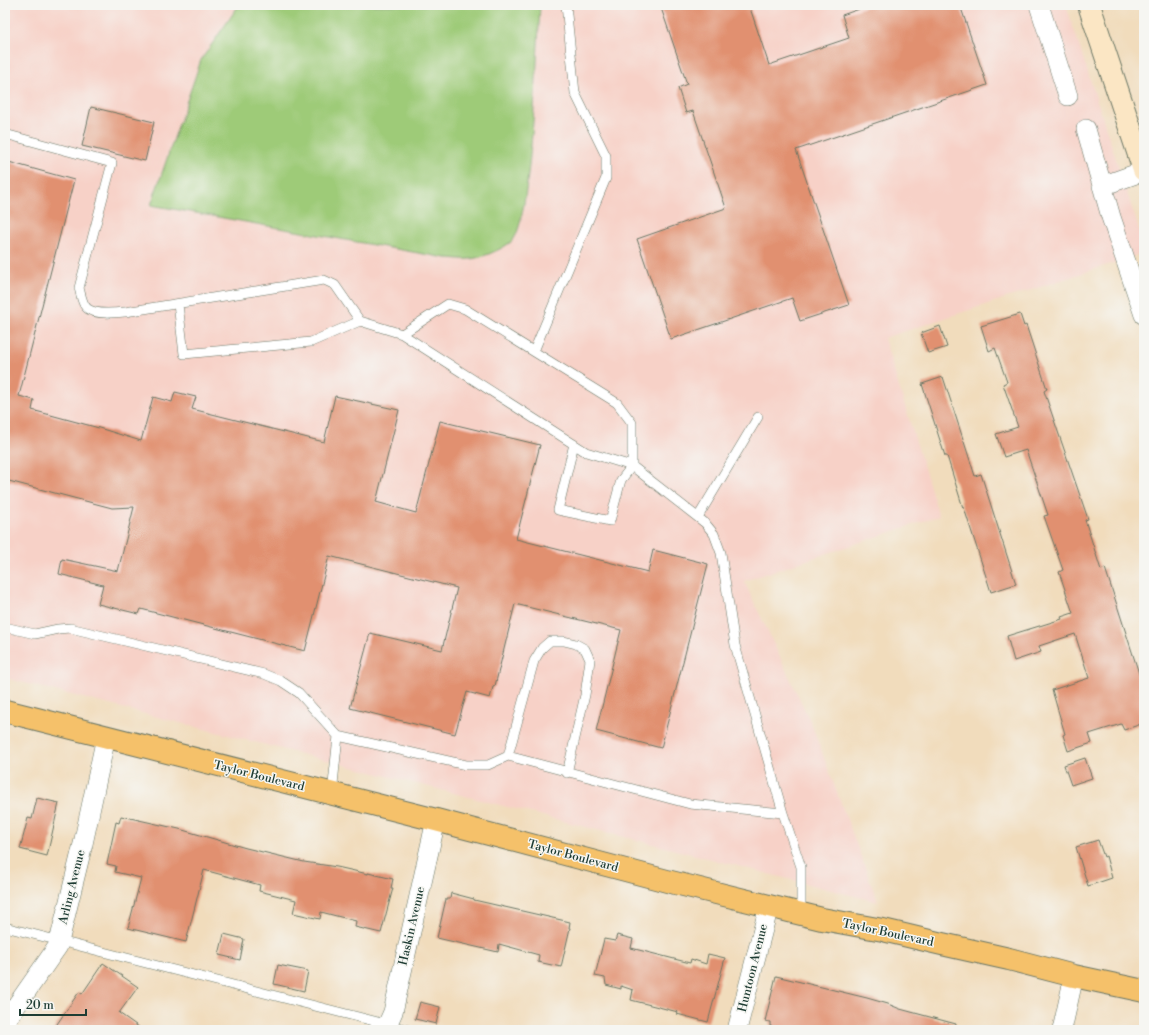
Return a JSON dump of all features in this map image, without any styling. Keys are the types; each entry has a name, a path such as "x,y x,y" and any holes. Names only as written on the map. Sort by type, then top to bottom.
{"main road":[{"path":"1089,5 1144,170"},
{"name":"Taylor Boulevard","path":"5,711 801,914 883,930 1009,959 1074,976 1144,991"}],"street":[{"path":"1039,5 1068,96"},
{"path":"1086,129 1102,186 1144,315"},
{"path":"1102,186 1144,170"},
{"name":"Arling Avenue","path":"5,1022 58,946 83,844 106,737"},
{"name":"Haskin Avenue","path":"387,1028 393,1012 436,820"},
{"name":"Huntoon Avenue","path":"738,1030 769,906"},
{"path":"1062,1030 1074,976"}],"lane":[{"path":"534,351 606,178 606,156 575,93 566,5"},
{"path":"5,134 112,163 79,288 83,302 88,309 104,313 125,312 324,280 335,284 360,321 402,334 586,452 632,466 705,523 714,534 721,553 735,645 783,813 802,867 801,914"},
{"path":"178,304 184,354 311,342 360,321"},
{"path":"402,334 448,304 465,309 617,403 632,423 632,466 621,480 610,521 558,510 574,444"},
{"path":"698,517 758,417"},
{"path":"5,627 35,634 70,628 264,674 281,681 299,693 338,736 466,765 488,765 508,756 567,773 690,804 783,813"},
{"path":"508,756 534,661 542,648 550,641 564,641 576,644 584,649 590,660 586,695 567,773"},
{"path":"332,794 338,736"},
{"path":"5,927 387,1028 409,1030"}],"shaded area":[{"path":"5,5 1066,5 1144,245 1144,253 884,338 939,516 744,581 811,723 878,902 5,678"}],"green space":[{"path":"239,5 540,5 529,169 519,228 512,241 498,250 480,257 467,259 446,258 151,205 201,60"}],"building":[{"path":"660,5 749,5 769,65 849,38 842,15 871,5 960,5 987,85 796,150 849,305 800,321 792,298 671,339 637,239 726,208 693,111 686,113 678,88 687,84"},
{"path":"91,107 154,122 145,161 82,146"},
{"path":"5,161 74,180 19,396 34,400 32,410 141,441 153,397 172,402 175,392 196,397 192,409 324,442 335,396 399,410 376,502 416,513 440,421 540,445 516,539 648,572 653,550 708,564 661,748 596,731 621,630 515,604 495,686 493,687 490,698 467,692 455,734 350,708 370,633 442,650 457,588 329,556 305,651 141,609 139,614 98,604 103,585 59,574 62,559 118,571 134,507 112,508 5,480"},
{"path":"1020,314 1024,326 1026,325 1047,389 1044,391 1088,519 1085,520 1101,570 1105,568 1144,689 1144,723 1124,730 1121,724 1089,734 1092,743 1068,751 1063,735 1065,734 1052,690 1089,678 1075,634 1039,646 1041,652 1014,661 1007,636 1062,619 1061,617 1073,613 1059,572 1063,570 1044,516 1048,515 1026,450 1004,457 996,434 1018,427 1003,384 1007,382 995,348 989,351 981,326"},
{"path":"940,326 947,347 928,353 921,333"},
{"path":"943,377 975,476 981,474 1016,584 991,592 922,384"},
{"path":"1085,758 1092,778 1071,785 1064,765"},
{"path":"37,798 59,803 47,856 20,849 28,818 32,819"},
{"path":"121,816 179,829 246,848 304,862 337,867 393,879 391,888 393,888 381,933 355,927 356,921 321,912 320,919 293,913 296,900 259,891 260,885 204,870 186,942 128,928 141,878 115,872 116,866 107,864 116,822 119,823"},
{"path":"1098,840 1104,857 1106,856 1112,878 1088,886 1076,847"},
{"path":"451,893 474,900 570,922 561,967 538,962 539,955 499,944 498,952 437,938 446,899 450,899"},
{"path":"224,934 244,939 240,960 219,955"},
{"path":"617,935 633,939 631,948 690,963 691,959 706,964 708,954 725,958 708,1022 677,1014 678,1012 631,1000 633,990 621,986 621,989 606,985 605,978 595,976 604,939 615,941"},
{"path":"103,963 138,987 119,1013 143,1030 53,1030 79,992 82,994"},
{"path":"278,965 308,971 304,991 274,984"},
{"path":"776,976 867,998 900,1009 956,1024 955,1030 786,1030 770,1026 770,1022 765,1021"},
{"path":"420,1002 440,1007 436,1024 415,1019"}]}
